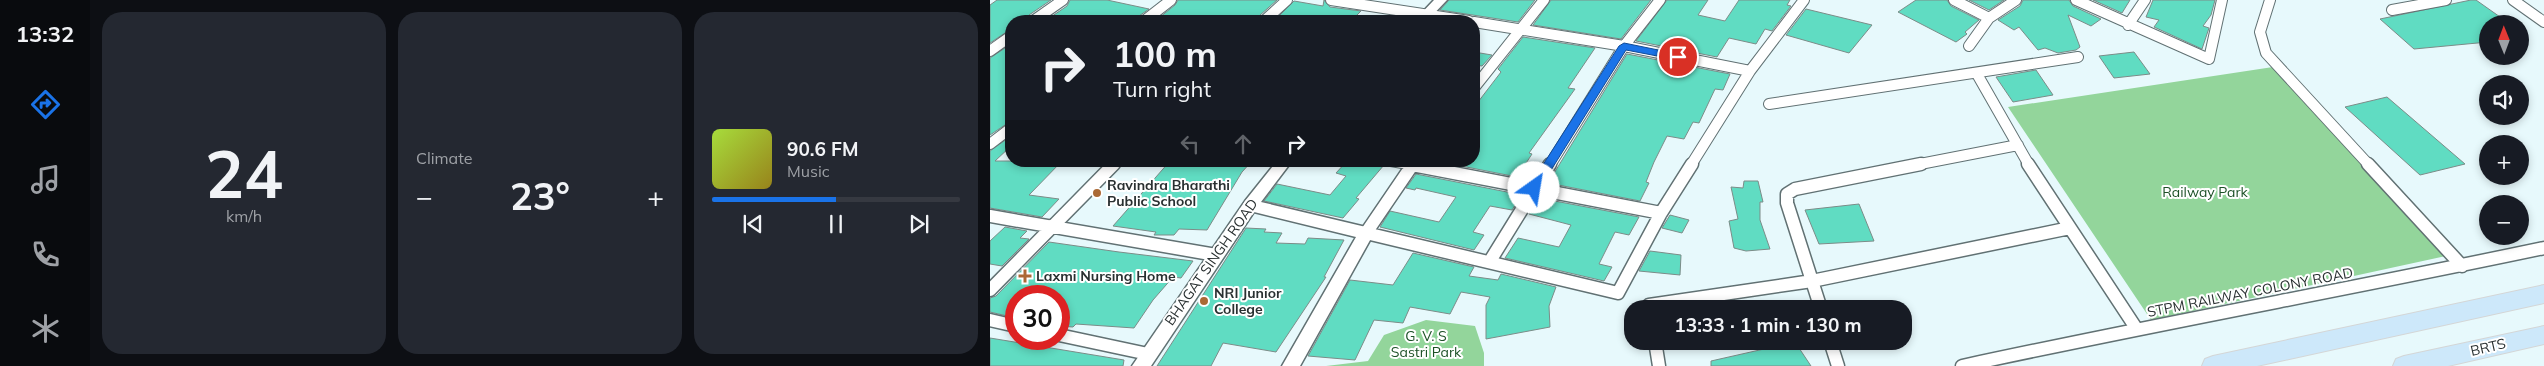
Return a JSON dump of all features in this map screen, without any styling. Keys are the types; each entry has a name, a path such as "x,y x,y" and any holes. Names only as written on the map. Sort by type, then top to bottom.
{"main road":[{"path":"2214,366 2544,294"},
{"name":"BRTS","path":"2404,366 2544,335"}],"street":[{"path":"1041,15 1062,0"},
{"path":"1152,15 1171,0"},
{"path":"1271,15 1287,0"},
{"path":"1331,0 1408,15"},
{"path":"1426,15 1441,0"},
{"path":"1480,81 1544,0"},
{"path":"1490,261 1624,46 1660,0"},
{"path":"1250,205 1618,293 1661,212 1750,71 1804,0"},
{"path":"1954,0 1989,18"},
{"path":"1969,46 1989,18 2016,0"},
{"path":"2076,0 2128,25 2210,59 2222,0"},
{"path":"2128,25 2145,0"},
{"path":"2270,0 2258,29 2260,40 2266,53 2462,266"},
{"path":"2392,10 2446,0"},
{"path":"2513,0 2544,22"},
{"path":"1480,23 1624,46 1750,71"},
{"path":"991,50 1005,40"},
{"path":"1769,104 1977,74 2078,57"},
{"path":"1977,74 2018,145 2136,328"},
{"path":"990,144 1005,133"},
{"path":"1817,300 1787,203 1787,194 1795,188 2018,145"},
{"path":"990,290 1111,167"},
{"name":"BHAGAT SINGH ROAD","path":"1145,360 1250,205 1280,167"},
{"path":"1291,366 1366,233 1411,167"},
{"path":"1433,167 1661,212"},
{"path":"990,216 1050,228 1216,255"},
{"path":"1683,300 1812,281 2070,228"},
{"name":"STPM RAILWAY COLONY ROAD","path":"1962,366 2136,328 2462,266 2544,248"},
{"path":"990,320 1005,323"},
{"path":"1070,338 1145,360"},
{"path":"1656,350 1659,366"},
{"path":"1833,350 1838,366"}],"green space":[{"name":"Railway Park","path":"2273,67 2455,254 2151,320 2008,107"},
{"name":"G. V. S Sastri Park","path":"1426,320 1475,326 1484,353 1484,366 1326,366 1368,361 1384,335"}],"building":[{"path":"997,0 1051,0 1029,15 1005,15 1005,33 990,43 990,5"},
{"path":"1070,0 1107,0 1149,9 1140,15 1054,15 1067,6"},
{"path":"1178,0 1277,0 1260,15 1162,15 1175,5"},
{"path":"1324,0 1330,7 1361,11 1357,15 1280,15 1294,1 1323,6"},
{"path":"1449,0 1535,0 1518,22 1440,10"},
{"path":"1551,0 1651,0 1621,39 1533,25"},
{"path":"1667,0 1708,0 1698,15 1725,21 1739,0 1790,0 1787,5 1791,6 1772,31 1765,29 1756,44 1729,38 1717,57 1636,41"},
{"path":"1916,0 1947,0 1951,6 1979,20 1965,32 1967,34 1956,42 1898,12"},
{"path":"1969,0 2004,0 1989,10"},
{"path":"2023,0 2069,0 2073,6 2101,19 2091,26 2068,15 2080,47 2076,50 2058,53 2045,48 2038,50 2019,27 2014,30 1998,20 2020,6"},
{"path":"2093,0 2130,0 2122,13"},
{"path":"2153,0 2215,0 2211,15 2203,26 2209,28 2202,49 2154,27 2159,20 2146,17"},
{"path":"2471,0 2476,0 2497,15 2479,15 2479,43 2414,49 2380,19"},
{"path":"1806,9 1872,25 1849,53 1786,35"},
{"path":"1523,37 1595,48 1568,88 1575,89 1529,153 1532,154 1517,177 1466,167 1480,167 1480,99 1501,72 1498,69"},
{"path":"1005,48 1005,125 990,135 990,58"},
{"path":"2134,52 2150,74 2114,78 2099,56"},
{"path":"1480,53 1492,55 1482,66 1480,66"},
{"path":"1627,54 1730,74 1723,90 1715,89 1699,123 1693,122 1684,139 1667,136 1654,162 1646,182 1649,183 1640,201 1548,183"},
{"path":"2036,70 2053,95 2013,102 1996,77"},
{"path":"2387,97 2465,164 2420,175 2345,107"},
{"path":"1005,140 1005,152 995,161 1005,161 1005,167 1056,167 1029,195 1059,199 1042,217 990,208 990,151"},
{"path":"1165,167 1247,167 1207,230 1179,229 1174,235 1154,235 1156,232 1113,226"},
{"path":"1342,167 1382,167 1356,198 1359,199 1343,218 1264,201 1277,184 1330,195 1346,176 1336,173"},
{"path":"1416,174 1521,196 1512,210 1490,206 1473,232 1484,235 1474,250 1380,227 1390,211 1439,222 1456,197 1416,188 1415,190 1406,188"},
{"path":"1744,181 1758,181 1763,202 1760,202 1760,220 1770,249 1746,251 1734,248 1729,221 1738,219 1731,187 1743,188"},
{"path":"1539,198 1639,217 1629,235 1615,232 1599,264 1612,267 1604,281 1505,258 1518,238 1559,247 1571,225 1529,214"},
{"path":"1859,204 1874,241 1819,244 1805,210"},
{"path":"1670,215 1689,220 1682,233 1662,228"},
{"path":"1005,227 1027,231 1020,238 1029,239 1002,266 990,264 990,241"},
{"path":"1246,228 1266,229 1264,232 1282,233 1276,243 1305,244 1308,238 1344,240 1324,277 1326,277 1276,352 1223,343 1211,366 1157,366"},
{"path":"1049,242 1193,261 1181,278 1173,277 1153,300 1134,328 1076,324 1070,327 1070,285 1007,285"},
{"path":"1650,251 1681,255 1680,275 1639,271"},
{"path":"1413,253 1474,267 1469,276 1498,280 1501,274 1556,287 1549,306 1550,327 1486,339 1486,305 1490,297 1461,292 1450,314 1410,307 1403,323 1374,320 1355,360 1308,356 1350,280 1393,285"},
{"path":"1005,287 1005,315 990,312 990,298 996,296"},
{"path":"990,338 1005,340 1005,350 1063,350 1124,360 1123,366 990,366"},
{"path":"1760,350 1800,350 1811,366 1711,366 1711,361"}],"place":[{"name":"Ravindra Bharathi Public School","path":"1097,193"},
{"name":"Laxmi Nursing Home","path":"1025,276"},
{"name":"NRI Junior College","path":"1204,301"}],"route":[{"path":"1534,188 1624,46 1678,57"}]}
